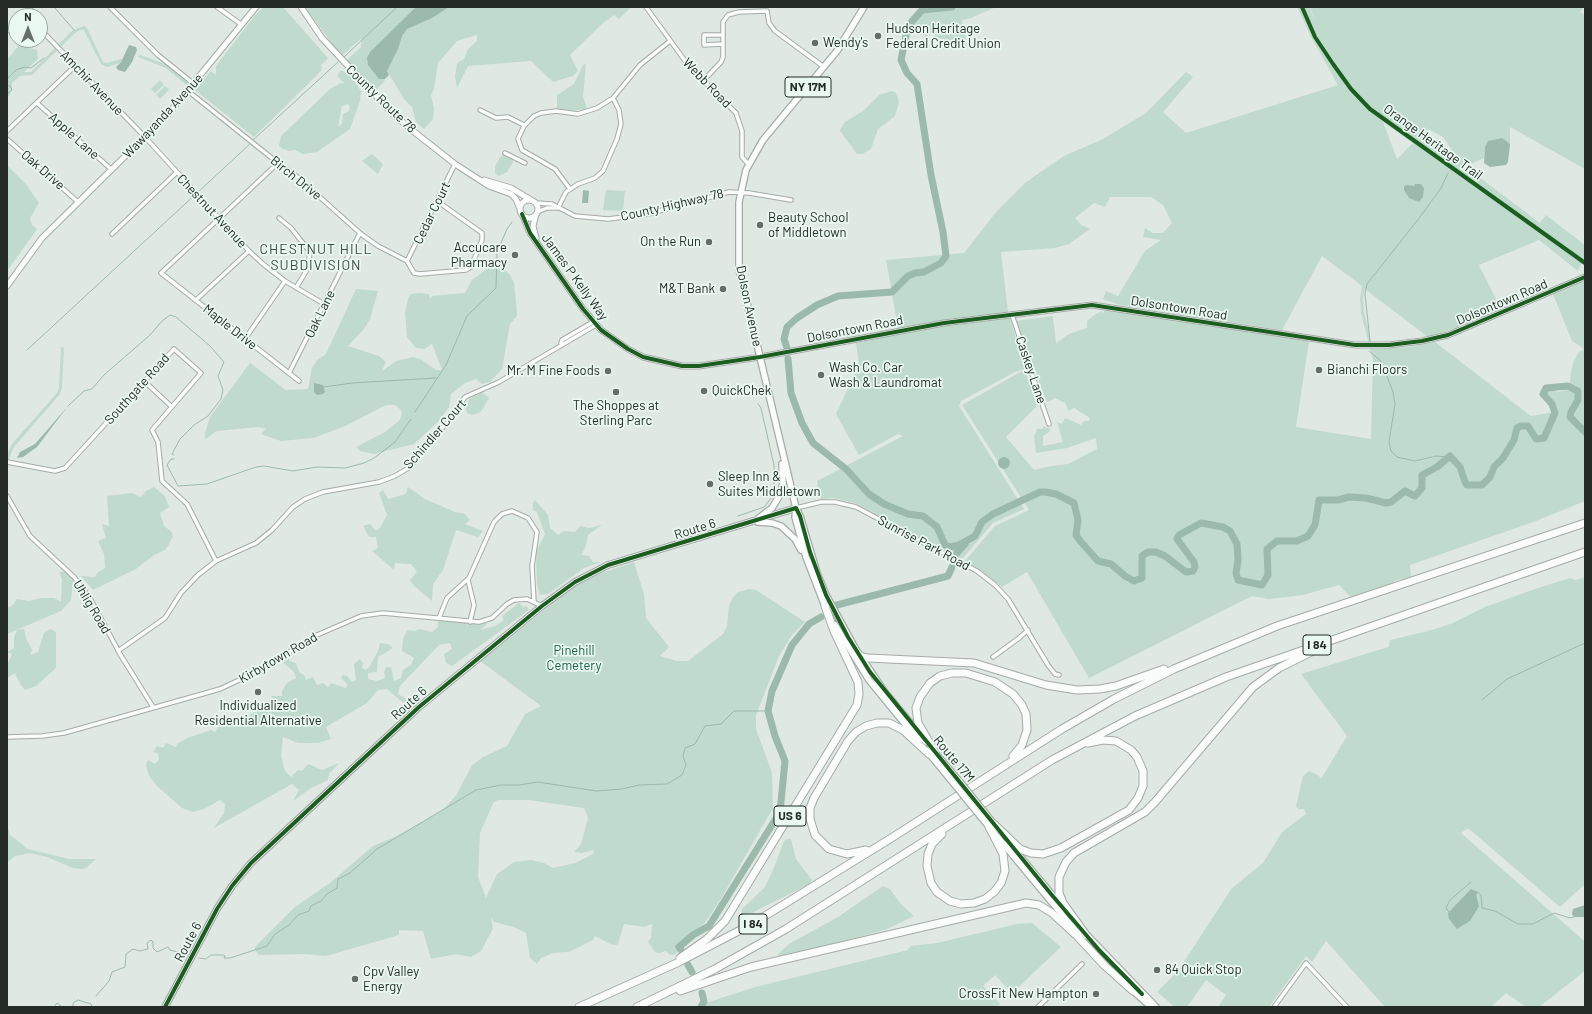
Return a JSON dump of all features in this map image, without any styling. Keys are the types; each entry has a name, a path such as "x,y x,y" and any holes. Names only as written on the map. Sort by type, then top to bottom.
{"highway":[{"name":"I 84","path":"579,1007 633,984 696,954 752,924 893,837 1062,729 1114,699 1212,652 1277,626 1585,523"},
{"name":"I 84","path":"640,1006 715,969 786,929 1057,757 1104,731 1182,694 1226,677 1585,552"},
{"name":"US 6","path":"633,984 690,952 720,927 855,710 860,694 858,682 834,631 825,606"},
{"path":"1086,935 1063,903 1059,894 1061,872 1069,858 1079,850 1134,819 1152,805 1258,682 1294,659 1345,639 1360,630"},
{"path":"858,654 862,657 868,658 974,663 1046,685 1077,690 1100,689 1122,684 1212,652"},
{"path":"932,753 917,719 917,702 922,692 930,683 946,674 959,673 981,676 995,682 1013,694 1022,705 1027,719 1027,730 1022,745 1014,756 994,772"},
{"path":"893,837 858,853 847,854 834,852 824,845 813,830 810,813 814,798 848,741 856,732 866,726 883,723 899,727 932,753"},
{"path":"992,826 1020,849 1037,854 1049,853 1124,813 1140,796 1144,778 1141,765 1135,754 1122,744 1110,740 1096,741 1057,757"},
{"path":"965,815 936,839 928,854 927,866 931,883 941,895 950,900 968,904 980,901 990,896 1001,882 1005,871 1005,860 992,826"},
{"path":"640,1006 751,967 1026,903 1039,905 1052,913 1078,937 1105,966 1133,991"}],"main road":[{"name":"Dolson Avenue","path":"760,357 740,269 739,219 741,192 748,165 763,140 824,67 846,38 864,7"},
{"name":"NY 17M","path":"760,357 796,508"},
{"path":"752,522 768,512 780,495 783,478 782,447"},
{"name":"US 6","path":"752,522 796,508"},
{"name":"Route 17M","path":"796,508 797,524 808,564 825,606 861,669 957,783 1079,934 1149,1006"},
{"name":"Route 17M","path":"796,508 826,595 858,654 884,692 932,753"},
{"name":"US 6","path":"752,522 772,523 782,526 795,539 808,564"},
{"name":"Route 6","path":"165,1007 217,909 232,886 251,863 415,711 542,606 575,582 599,568 752,522"},
{"name":"Route 17M","path":"992,826 1086,935 1156,1007"}],"street":[{"path":"110,7 176,71 194,84"},
{"path":"217,7 242,25"},
{"name":"Wawayanda Avenue","path":"7,286 33,249 61,218 145,137 188,91 256,7"},
{"name":"County Route 78","path":"301,7 322,38 382,103 413,132 476,177 495,189 511,194 516,199 521,212"},
{"name":"Webb Road","path":"646,7 670,41 703,81 736,113 742,131 742,157 748,165"},
{"path":"703,81 721,62 723,22 728,15 739,12 767,11 769,23 774,31 824,67"},
{"path":"722,35 704,35 704,45 722,44"},
{"name":"Amchir Avenue","path":"48,37 145,137"},
{"path":"570,189 555,169 522,150 518,139 524,125 534,116 541,113 556,111 578,114 597,108 613,98 640,65 670,41"},
{"path":"7,131 75,66"},
{"name":"Birch Drive","path":"188,91 308,186 360,233 378,246 407,261 414,273 420,274 466,270 472,267 482,240 482,234 437,201"},
{"path":"533,202 523,202 521,212 529,218 547,208 558,208 560,200 570,189 595,178 603,171 617,139 621,124 619,110 613,98"},
{"name":"Apple Lane","path":"37,103 112,170"},
{"path":"480,110 496,118 508,117 524,125"},
{"name":"Chestnut Avenue","path":"145,137 176,173 249,251 285,281 324,304"},
{"name":"Oak Drive","path":"7,140 78,202"},
{"path":"506,153 526,163"},
{"path":"219,218 278,163"},
{"name":"Cedar Court","path":"407,261 456,164"},
{"path":"112,234 176,173"},
{"name":"County Route 78","path":"476,177 511,188 533,202"},
{"name":"County Highway 78","path":"533,202 548,203 575,216 615,219 648,214 728,192 741,192 791,200"},
{"name":"James P Kelly Way","path":"533,202 537,213 533,229 537,241"},
{"name":"James P Kelly Way","path":"521,212 530,233 594,324 628,349 659,362 682,366 699,366 760,357"},
{"name":"Maple Drive","path":"219,218 161,273 299,381"},
{"path":"279,218 291,228 310,252 308,268 296,288"},
{"name":"Oak Lane","path":"289,373 360,233"},
{"path":"196,300 249,251"},
{"name":"Dolsontown Road","path":"760,357 922,327 1099,305 1356,344 1389,345 1415,342 1448,335 1585,278"},
{"path":"245,339 285,281"},
{"name":"Caskey Lane","path":"1012,315 1050,424"},
{"name":"Schindler Court","path":"118,651 165,618 189,584 216,561 256,543 272,530 293,507 305,499 323,492 379,482 400,473 410,466 420,455 453,415 465,397 499,382 561,343 562,340 594,324"},
{"name":"Southgate Road","path":"7,462 55,471 65,468 174,349 201,373 152,430 158,442 162,481 187,504 216,561"},
{"path":"144,381 172,406"},
{"name":"Uhlig Road","path":"7,496 30,536 62,564 79,582 90,598 118,651 153,707"},
{"name":"Sunrise Park Road","path":"796,508 821,502 835,502 856,507 982,574 1003,592 1028,630 1048,665 1055,674 1058,675"},
{"path":"438,618 444,601 450,594 468,580 496,519 506,512 517,512 528,518 537,532 532,566 534,602"},
{"path":"468,580 474,605 470,622"},
{"name":"Kirbytown Road","path":"7,737 42,736 64,733 209,692 236,682 311,638 350,619 377,613 470,622 488,620 514,600 523,598 542,606"},
{"path":"992,657 1020,638 1028,630"},
{"path":"1274,1007 1306,963 1347,1007"},
{"path":"1038,1007 1082,964"}],"green space":[{"path":"264,7 283,7 328,58 321,65 322,69 315,77 254,137 195,90 196,88 185,84 166,68 138,57 140,55 168,65 187,82 198,86 211,71 216,75 216,66 256,14"},
{"path":"305,7 631,7 619,19 614,15 603,23 570,55 578,71 573,76 553,82 531,61 468,66 457,88 455,77 457,63 464,59 468,49 477,41 477,35 457,41 438,63 434,89 431,95 434,109 433,119 424,129 416,122 412,107 404,99 386,69 379,79 385,79 384,82 375,91 346,61 361,47 362,38 341,56"},
{"path":"920,7 996,7 971,18 962,20 967,45 934,37 936,32 943,34 948,31 953,35 959,29 957,24 933,30 926,37 904,24"},
{"path":"1297,7 1309,7 1315,22 1310,7 1584,7 1580,12 1585,15 1585,169 1510,127 1510,144 1506,141 1485,147 1484,158 1473,163 1463,165 1540,223 1546,215 1585,245 1585,263 1581,264 1578,271 1539,240 1479,265 1501,309 1464,325 1428,337 1365,289 1363,298 1364,312 1373,349 1409,347 1435,342 1531,416 1554,412 1547,428 1551,431 1558,412 1557,407 1546,393 1549,390 1558,392 1568,389 1575,390 1577,393 1577,399 1567,415 1568,420 1585,435 1585,501 1536,521 1410,565 1411,577 1396,580 1369,599 1354,598 1339,585 1303,595 1269,599 1252,596 1089,678 1027,572 1002,587 978,568 965,561 995,526 1029,510 962,405 1024,370 1038,405 1006,437 1034,470 1068,464 1097,449 1096,438 1067,448 1036,453 1034,437 1037,429 1042,429 1044,426 1050,429 1049,432 1043,436 1043,446 1063,442 1057,422 1062,424 1065,418 1081,425 1084,421 1089,421 1090,418 1074,408 1069,411 1065,403 1055,398 1048,402 1046,400 1016,321 1053,316 1056,343 1069,334 1087,328 1087,321 1102,311 1102,314 1106,309 1309,341 1296,427 1371,439 1373,360 1361,313 1360,298 1362,286 1322,256 1282,330 1120,305 1103,299 1106,291 1118,296 1145,251 1161,240 1143,237 1145,228 1153,233 1163,233 1172,223 1163,205 1151,197 1110,197 1105,207 1094,203 1075,218 1081,225 1090,229 1069,244 1055,248 1001,252 1008,312 1025,369 1017,371 961,401 959,406 1024,509 993,523 962,559 857,504 835,498 820,499 817,481 903,436 898,434 859,455 836,414 859,365 856,343 899,334 886,260 964,253 997,211 1026,182 1064,156 1103,139 1146,113 1186,72 1193,77 1163,112 1186,133 1338,85 1311,37","holes":["1383,122 1413,143 1397,159","1428,129 1443,137 1461,163 1431,142"]},
{"path":"84,26 87,28 103,62 107,63 125,58 126,61 107,67 101,64 84,30 80,30 75,33 32,75 20,76 12,83 10,95 7,98 7,60 17,48 30,48 37,50 38,59 24,72 31,72 73,30"},
{"path":"586,64 583,96 587,109 569,111 557,108 557,95 574,84 583,65"},
{"path":"341,70 351,76 361,91 360,101 350,129 317,152 303,154 295,150 289,151 283,149 279,146 281,136 330,89 341,83 345,84 337,76","holes":["347,104 350,106 349,111 343,114 342,124 338,127 342,105"]},
{"path":"160,80 164,85 155,93 151,89"},
{"path":"165,86 169,90 160,99 156,95"},
{"path":"892,91 896,93 899,102 895,116 878,129 871,149 862,154 857,154 840,131 841,128 845,122 863,111 879,95"},
{"path":"507,153 513,158 513,162 507,172 499,176 495,173 495,166 501,156"},
{"path":"372,154 383,164 378,174 362,161"},
{"path":"7,165 25,183 39,203 30,218 32,225 37,229 7,271"},
{"path":"606,190 625,191 623,211 603,210"},
{"path":"491,266 505,270 510,275 514,283 517,316 510,324 502,369 490,382 482,384 476,379 465,383 451,394 449,407 440,420 414,444 374,454 360,451 356,447 385,432 400,420 402,414 401,410 395,405 386,405 345,426 314,438 281,441 263,435 261,433 266,429 258,427 217,431 205,439 205,433 210,417 250,363 286,390 308,389 312,368 317,360 326,354 356,289 378,291 370,319 364,329 348,346 379,356 386,362 381,372 396,361 413,357 422,360 436,370 442,370 432,344 424,349 416,348 407,337 405,313 408,299 411,294 420,293 429,294 430,299 432,296 465,293 472,280"},
{"path":"1585,282 1585,430 1580,422 1573,419 1572,415 1582,399 1581,390 1579,387 1570,383 1573,363 1579,352 1584,349 1572,341 1553,294"},
{"path":"61,346 64,348 62,388 60,394 14,447 7,463 7,455 11,445 57,393 59,388"},
{"path":"482,392 489,398 482,410 479,413 472,415 467,413 466,409 469,399"},
{"path":"154,487 165,496 169,507 160,513 164,526 172,532 173,536 168,546 165,550 154,555 136,569 93,590 81,576 95,577 97,573 105,568 104,554 98,541 106,538 102,524 109,526 107,496 132,493 141,497 146,491"},
{"path":"408,487 425,499 455,512 465,514 470,520 465,524 483,531 478,537 456,530 443,570 433,584 432,601 414,586 410,580 417,572 411,564 395,563 394,570 372,551 378,548 376,537 369,537 363,526 370,524 376,531 380,528 387,515 379,493 383,490 388,499 406,494"},
{"path":"535,500 548,515 550,528 558,535 564,531 575,532 580,526 589,528 602,525 588,535 585,548 581,555 589,556 593,562 601,562 584,568 548,594 540,595 537,585 536,552 545,534 537,512 533,510 533,503"},
{"name":"Pinehill Cemetery","path":"634,562 644,594 646,618 669,647 660,656 677,661 688,661 723,634 727,626 729,605 733,597 738,592 749,589 756,590 805,622 792,635 779,656 756,715 756,729 772,773 773,808 719,902 694,938 675,954 670,955 666,951 659,953 655,952 648,942 651,937 652,924 644,927 624,924 618,944 616,945 610,944 595,936 593,940 569,952 553,953 541,958 537,964 530,958 526,933 514,927 494,922 491,917 493,929 481,951 471,957 456,954 431,959 423,931 399,930 399,935 326,956 305,954 259,955 255,950 255,947 295,907 331,882 373,846 397,836 443,810 457,794 472,765 483,757 507,746 525,714 541,706 480,661 576,585 602,573","holes":["498,800 528,800 584,808 588,818 581,844 574,852 582,853 594,850 593,854 575,863 553,868 544,863 531,860 514,862 497,874 486,898 478,877 480,833 493,803"]},
{"path":"67,571 73,580 71,600 61,611 7,634 7,608 13,605 17,599 29,601 41,598 54,598 61,602 62,579 59,572"},
{"path":"1585,577 1585,884 1560,907 1468,828 1461,833 1585,942 1585,971 1539,1007 1526,1007 1506,993 1491,1007 1385,1007 1326,941 1312,962 1306,956 1269,1007 1218,1007 1226,995 1206,980 1187,1007 1175,1007 1157,992 1178,971 1232,888 1263,863 1282,832 1306,814 1304,809 1298,809 1296,806 1303,776 1309,771 1318,775 1321,779 1347,736 1301,674 1388,647 1390,640 1432,630 1453,623 1485,607 1535,589 1570,578 1576,580"},
{"path":"519,603 524,607 527,606 529,610 452,666 446,663 444,654 452,649 450,643 439,645 400,686 398,694 410,701 412,706 407,706 387,689 378,690 367,703 326,727 331,739 318,743 298,743 283,737 281,756 285,771 291,777 298,770 302,771 308,764 322,770 339,763 329,774 328,780 311,788 293,801 299,790 292,784 214,828 224,813 225,804 220,800 204,809 193,812 182,808 157,786 149,776 146,765 148,760 155,764 159,759 158,753 153,752 157,746 163,748 166,743 176,747 177,744 187,738 211,730 215,732 218,727 252,714 261,706 266,707 274,703 271,696 282,696 282,691 287,683 296,678 294,672 279,659 286,655 290,661 296,663 299,672 304,675 306,680 313,677 317,685 323,683 328,687 331,683 346,688 347,684 341,678 342,675 347,676 352,682 356,680 354,664 360,659 363,663 362,668 366,670 370,666 378,651 380,643 388,644 393,648 378,657 377,672 368,673 368,679 377,681 385,678 384,672 386,667 391,667 394,681 401,678 403,670 411,665 414,658 402,651 403,639 407,630 415,631 420,629 432,632 438,627 438,619 462,621 466,623 472,620 480,620 487,624 480,630 495,626 504,620 502,616"},
{"path":"24,629 26,638 32,650 30,655 38,652 44,633 51,629 56,632 56,668 36,686 25,690 20,684 15,673 9,677 7,676 7,665 12,654 7,652 14,648 14,637 17,630"},
{"path":"7,825 10,835 28,849 69,859 96,859 83,869 73,868 47,857 30,853 15,856 7,863"},
{"path":"791,839 796,859 812,880 809,884 742,918 742,909 765,887 784,841"},
{"path":"883,886 890,889 900,903 914,916 887,929 867,935 784,956 777,955 789,944 838,917"},
{"path":"1032,923 1061,947 1012,993 995,975 983,986 1000,1004 997,1007 694,1007 755,987 908,950 910,946 937,943 1017,924"}],"shaded area":[{"path":"416,7 449,7 432,18 407,29 402,36 398,49 387,71 389,75 385,79 379,79 368,65 367,58 370,52"},
{"path":"129,45 136,47 137,50 132,62 125,72 118,70 116,67 121,62"},
{"path":"1502,138 1510,144 1508,162 1506,165 1490,167 1484,163 1485,147 1488,141"},
{"path":"1415,184 1421,184 1424,188 1423,197 1419,202 1409,198 1404,190 1404,186 1414,186"},
{"path":"583,190 589,191 588,203 582,203"},
{"path":"314,383 323,385 325,392 323,394 317,395 314,392"},
{"path":"68,406 37,447 23,457 17,458 20,452 35,444"},
{"path":"1004,457 1008,459 1010,463 1008,467 1004,469 1000,467 998,463 1000,459"},
{"path":"1471,889 1478,892 1476,895 1479,906 1470,921 1457,929 1449,919 1448,913"},
{"path":"1585,905 1585,917 1574,917 1572,914 1573,909"}],"waterway":[{"path":"54,7 74,30"},
{"path":"344,57 397,7"},
{"path":"787,348 784,339 787,327 797,318 817,305 838,296 892,292 908,276 915,273 924,272 941,263 946,256 943,232 931,175 917,84 907,73 901,60 908,26 922,10 952,7"},
{"path":"7,79 16,70 25,67 31,68 44,58"},
{"path":"252,141 338,62"},
{"path":"7,85 11,87 12,90 7,94"},
{"path":"27,350 250,144"},
{"path":"1370,341 1365,294 1367,284 1420,217 1441,188 1448,173"},
{"path":"415,412 446,365 467,316 496,288 497,252 507,229 512,222"},
{"path":"68,406 84,391 92,389 104,375 150,335 162,321 170,315 176,317 210,346 224,362 218,376 223,390 221,399 208,416 194,425 180,439 172,454 174,455"},
{"path":"1369,351 1381,361 1393,392 1395,404 1389,442 1391,451 1397,457 1415,461 1436,456 1447,457"},
{"path":"788,359 791,393 802,423 813,443 846,469 869,494 884,504 908,514 923,516 937,527 945,545 951,547 959,545 975,536 982,522 993,514 1040,492 1056,494 1074,503 1078,520 1076,535 1098,561 1111,564 1125,576 1134,581 1142,578 1142,556 1148,552 1156,552 1165,556 1186,572 1193,571 1195,567 1194,562 1177,539 1179,535 1201,523 1223,527 1230,531 1237,544 1238,560 1236,573 1238,580 1262,585 1268,575 1267,549 1277,541 1297,541 1308,536 1315,525 1319,500 1338,500 1349,497 1366,498 1386,503 1391,502 1405,491 1415,496 1422,488 1422,475 1437,467 1450,456 1460,467 1467,485 1482,485 1490,477 1494,467 1503,458 1514,440 1517,428 1521,426 1528,426 1536,439 1544,438 1555,413 1552,404 1543,394 1546,388 1568,386 1578,391 1578,400 1571,412 1570,417 1585,432"},
{"path":"324,387 352,383 436,378"},
{"path":"738,516 764,507 772,497 774,490 774,465 761,408 758,404"},
{"path":"174,459 171,459 167,465 178,486 207,484 256,467 264,466 293,471 317,467 345,468 364,463 374,458 395,442 411,419"},
{"path":"956,554 965,544"},
{"path":"837,605 948,576 952,567"},
{"path":"681,950 679,947 693,935 709,926 780,812 785,761 775,736 768,711 772,691 792,645 809,624 821,617"},
{"path":"1482,700 1507,679 1585,643"},
{"path":"199,958 206,959 211,955 223,955 225,956 224,958 230,958 267,946 275,934 289,925 298,915 309,911 311,906 321,901 327,894 337,888 338,879 350,873 377,849 476,790 501,785 519,785 538,782 596,791 622,789 639,785 667,784 682,775 686,765 683,756 685,748 695,744 705,726 721,724 734,711 768,711"},
{"path":"1449,912 1446,908 1450,900 1471,882"},
{"path":"1477,892 1481,895 1482,908 1495,911 1518,924 1533,924 1554,913 1570,918 1574,917"},
{"path":"96,996 109,981 112,972 125,967 126,954 133,949 140,951 148,949 147,943 151,940 153,942 153,948 157,952 168,947 170,950 185,954"},
{"path":"688,965 692,972"},
{"path":"701,1007 704,1001 702,993"},
{"path":"72,1007 74,1002 78,1000 91,1004 92,1007"},
{"path":"54,1007 57,1003 62,1007"}],"cycle path":[{"name":"Orange Heritage Trail","path":"1302,7 1315,37 1351,89 1370,109 1585,263"},
{"path":"522,214 530,233 583,309 601,330 628,349 643,357 682,366 699,366 760,357 944,323 1092,305 1355,345 1389,345 1422,341 1448,335 1585,277"},
{"path":"165,1007 217,909 232,886 251,863 419,707 542,606 575,582 608,565 796,508 826,595 848,637 870,672 1051,894 1099,950 1142,994"}],"place":[{"name":"Hudson Heritage Federal Credit Union","path":"878,36"},
{"name":"Wendy's","path":"815,43"},
{"name":"Beauty School of Middletown","path":"760,225"},
{"name":"On the Run","path":"709,242"},
{"name":"Accucare Pharmacy","path":"515,255"},
{"name":"M&T Bank","path":"723,289"},
{"name":"Bianchi Floors","path":"1319,370"},
{"name":"Mr. M Fine Foods","path":"608,371"},
{"name":"Wash Co. Car Wash & Laundromat","path":"821,375"},
{"name":"QuickChek","path":"704,391"},
{"name":"The Shoppes at Sterling Parc","path":"616,392"},
{"name":"Sleep Inn & Suites Middletown","path":"710,484"},
{"name":"Individualized Residential Alternative","path":"258,692"},
{"name":"84 Quick Stop","path":"1157,970"},
{"name":"Cpv Valley Energy","path":"355,979"},
{"name":"CrossFit New Hampton","path":"1096,994"}],"district":[{"name":"CHESTNUT HILL SUBDIVISION","path":"316,258"}]}
